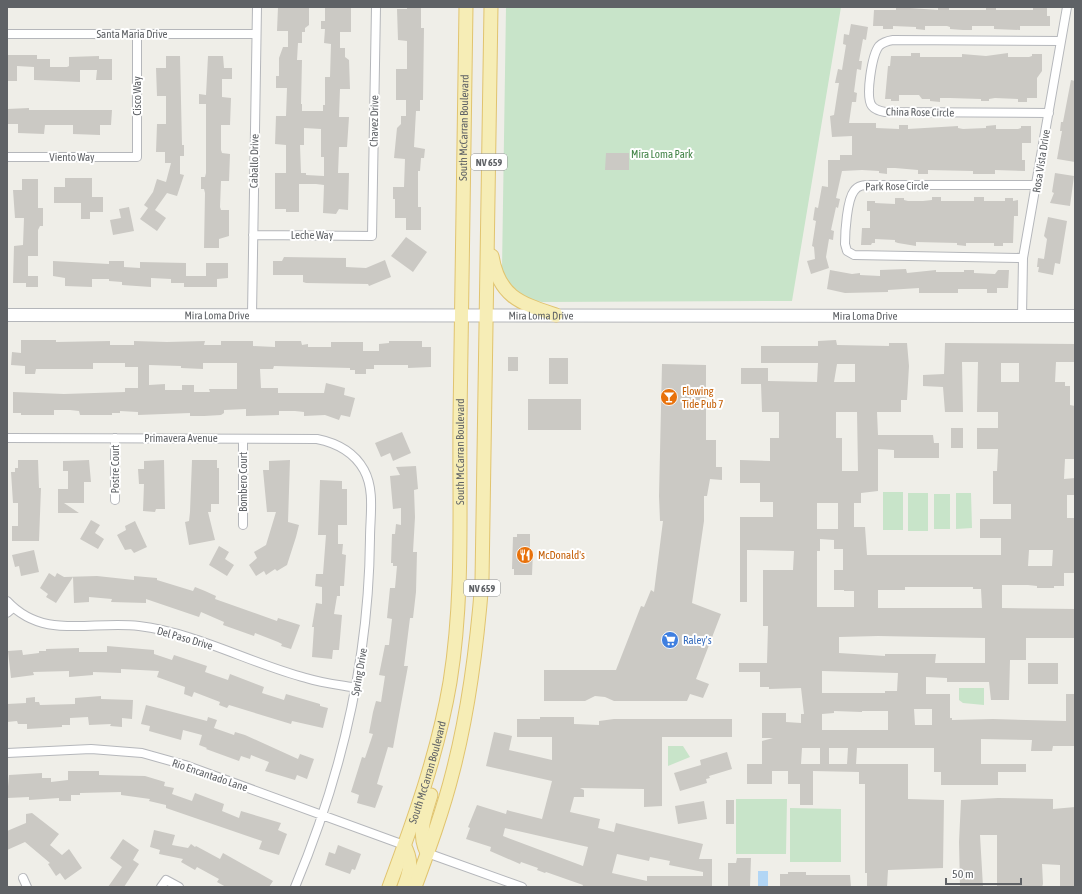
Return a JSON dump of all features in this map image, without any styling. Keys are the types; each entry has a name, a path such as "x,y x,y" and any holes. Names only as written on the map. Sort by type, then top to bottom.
{"main road":[{"name":"South McCarran Boulevard","path":"389,887 423,793 440,732 448,690 456,630 466,7"},
{"name":"South McCarran Boulevard","path":"415,887 453,771 477,645 482,581 491,7"},
{"path":"488,229 494,265 504,288 521,303 556,315"},
{"name":"Mira Loma Drive","path":"7,315 1075,316"},
{"path":"427,853 422,843 422,831 442,755 453,702 448,690"},
{"path":"404,845 410,856 410,868 404,887"}],"street":[{"name":"Caballo Drive","path":"252,315 257,7"},
{"name":"Chavez Drive","path":"372,236 376,7"},
{"name":"Rosa Vista Drive","path":"1022,316 1023,258 1067,7"},
{"name":"Santa Maria Drive","path":"7,34 256,34"},
{"name":"Cisco Way","path":"137,34 137,157"},
{"name":"China Rose Circle","path":"1048,113 878,111 872,106 868,93 874,56 878,47 884,42 893,40 1061,41"},
{"name":"Viento Way","path":"7,157 137,157"},
{"name":"Park Rose Circle","path":"1023,258 854,256 847,251 845,244 850,199 854,191 861,185 1037,185"},
{"name":"Leche Way","path":"253,235 372,236"},
{"name":"Primavera Avenue","path":"7,438 317,439 340,446 352,454"},
{"name":"Postre Court","path":"115,438 115,500"},
{"name":"Bombero Court","path":"243,439 243,525"},
{"name":"Spring Drive","path":"296,887 336,772 356,688 368,600 371,492 364,470 352,454"},
{"name":"Del Paso Drive","path":"7,601 10,611 46,625 59,627 115,624 161,629 183,635 306,678 356,688"},
{"name":"Rio Encantado Lane","path":"7,753 91,749 142,754 185,765 404,845"},
{"path":"427,853 522,887"},
{"path":"24,878 27,887"},
{"path":"164,883 179,887"}],"green space":[{"name":"Mira Loma Park","path":"506,7 841,7 792,301 542,302 527,299 512,288 508,283 502,269"},
{"path":"883,492 903,492 903,530 883,530"},
{"path":"908,493 928,493 928,531 908,531"},
{"path":"956,493 971,493 972,528 956,529"},
{"path":"934,494 950,494 950,529 934,529"},
{"path":"959,688 984,688 984,705 963,703 959,700"},
{"path":"668,746 683,746 690,757 668,766"},
{"path":"736,799 787,799 786,854 736,854"},
{"path":"790,808 841,809 841,862 790,862"}],"water":[{"path":"758,871 768,871 768,887 758,887"}],"building":[{"path":"278,7 309,8 309,25 305,28 305,32 302,32 302,43 298,43 297,60 302,60 301,104 302,111 323,111 323,105 325,105 325,77 330,77 331,44 324,43 325,29 321,29 321,21 325,21 325,7 351,7 351,32 340,32 340,48 345,48 345,57 349,60 350,89 340,89 339,117 349,117 347,147 339,147 338,173 349,173 348,210 339,209 336,214 323,213 324,185 316,184 299,184 299,212 286,212 286,209 275,209 275,173 286,173 286,145 275,144 276,116 286,116 287,88 276,88 276,76 279,76 279,58 283,47 288,47 288,31 277,31","holes":["304,128 321,129 321,157 324,157 324,176 306,175 306,173 301,173 300,145 304,145"]},
{"path":"407,7 421,7 421,28 424,28 423,100 420,100 420,111 416,111 414,147 425,149 424,158 421,158 420,171 418,171 418,207 421,207 421,230 406,230 406,218 395,218 395,199 393,199 393,187 404,187 405,159 394,158 397,128 401,124 401,116 406,116 406,100 396,100 396,69 407,69 407,41 398,40 397,9 407,9"},
{"path":"896,7 938,10 938,7 949,7 949,10 986,10 986,7 996,7 996,10 1033,10 1033,7 1047,7 1047,16 1050,16 1050,26 1020,26 1020,30 994,29 994,26 972,26 972,30 963,30 950,29 950,27 947,26 925,26 925,30 916,29 916,27 893,26 893,29 883,29 883,26 873,26 874,10 896,10"},
{"path":"851,24 868,27 866,40 863,39 859,61 862,61 861,70 857,69 854,92 857,93 856,102 852,102 849,123 876,123 876,128 899,129 899,125 908,125 908,129 958,126 958,128 963,129 986,128 986,126 996,125 996,129 1018,129 1021,128 1021,126 1031,126 1031,143 1022,143 1022,160 1025,160 1025,171 995,170 995,174 973,174 973,171 928,170 928,174 918,174 918,170 887,168 887,174 879,173 879,171 842,171 836,198 840,199 838,208 836,207 831,230 834,231 833,240 829,239 826,257 829,268 811,274 807,261 815,259 814,247 812,246 816,221 813,220 815,207 818,208 822,186 828,187 828,160 840,160 840,155 852,155 852,136 832,137 830,116 834,115 839,83 835,83 838,69 842,70 846,45 843,44 844,34 849,35"},
{"path":"911,53 920,53 920,57 962,57 962,54 986,56 1008,53 1008,57 1029,57 1032,56 1032,54 1042,54 1042,71 1037,78 1037,98 1027,98 1027,102 1018,102 1018,99 995,98 989,99 989,101 981,101 981,99 940,98 940,102 930,101 930,99 922,99 919,95 899,95 899,101 885,99 888,66 890,66 891,56 911,56"},
{"path":"7,55 37,55 37,59 50,59 50,67 69,66 69,57 99,56 99,59 112,59 112,80 96,80 97,70 80,70 80,82 34,80 34,67 17,66 17,81 7,81"},
{"path":"166,56 180,56 182,145 184,145 184,156 180,156 180,174 184,175 177,196 167,193 155,210 166,218 157,231 140,219 148,208 144,205 153,192 157,179 166,182 171,163 165,163 165,152 156,152 157,124 166,124 166,96 157,96 156,68 166,68"},
{"path":"208,56 223,56 224,68 232,68 232,79 222,79 222,97 231,98 230,125 221,125 221,150 222,153 230,154 229,181 221,181 220,207 221,210 229,210 229,236 219,239 219,248 204,248 205,193 204,189 201,189 201,177 205,177 206,173 206,104 199,104 199,94 206,95"},
{"path":"1071,80 1075,81 1075,162 1057,159 1062,131 1060,131 1061,122 1063,122"},
{"path":"29,108 29,110 112,110 111,125 100,125 100,135 73,134 73,125 45,125 44,134 18,133 18,124 7,124 7,109"},
{"path":"606,153 629,153 629,170 605,170"},
{"path":"1055,173 1074,176 1070,206 1050,203 1054,193 1052,192"},
{"path":"65,178 92,178 92,197 103,197 103,212 90,212 90,219 81,219 81,203 54,203 54,187 65,187"},
{"path":"22,179 38,179 38,208 43,208 43,226 40,226 38,230 38,256 28,256 28,276 38,276 38,287 26,287 26,283 13,283 14,246 23,245 24,218 15,218 13,190 22,190"},
{"path":"932,197 941,197 941,201 974,201 974,197 984,197 984,201 1005,201 1005,198 1013,198 1013,201 1018,200 1018,216 1014,216 1013,243 1003,243 1003,246 994,246 994,243 966,243 966,246 957,245 957,243 916,242 916,246 898,243 895,242 895,240 875,239 875,243 872,243 871,245 861,245 862,228 870,228 870,211 867,211 867,201 895,204 895,198 904,198 904,200 908,201 923,201 932,200"},
{"path":"129,207 134,231 113,235 110,220 121,218 119,209"},
{"path":"1048,217 1067,221 1060,264 1055,263 1053,275 1038,272 1039,267 1037,267 1038,258 1044,259 1047,239 1044,236"},
{"path":"406,237 427,252 413,272 391,256"},
{"path":"284,257 346,258 346,267 366,268 385,260 391,277 369,286 368,284 306,283 303,282 303,275 273,275 273,261 282,261"},
{"path":"53,261 109,264 109,261 124,261 124,267 140,268 140,262 186,263 186,276 206,276 206,263 228,263 228,278 217,279 217,287 184,287 184,283 171,283 171,279 151,278 151,287 122,285 122,282 109,281 109,279 92,279 92,287 65,286 65,278 53,276"},
{"path":"906,269 907,273 936,270 936,272 964,272 964,270 974,270 974,273 995,274 998,270 1009,270 1008,288 997,288 997,293 987,293 987,289 958,289 958,293 919,293 919,288 888,290 888,292 845,293 827,289 830,270 852,274 860,273 860,275 880,276 880,270"},
{"path":"21,340 56,340 56,342 110,341 110,345 134,345 134,341 205,341 204,345 221,345 221,341 253,341 253,346 275,347 275,341 301,341 302,345 308,344 308,347 331,347 331,342 363,342 363,351 379,351 379,344 389,343 389,341 422,341 422,347 431,347 431,367 408,368 408,365 374,365 374,369 366,369 366,374 355,374 355,370 350,370 350,368 274,366 273,369 260,369 261,388 278,388 278,393 324,393 326,383 345,388 344,395 355,398 350,417 341,415 339,420 325,415 304,416 304,412 295,411 279,411 279,415 246,416 246,409 224,410 224,413 221,415 204,416 190,416 190,413 138,415 138,412 120,411 120,413 112,413 112,415 80,415 79,411 70,410 54,410 54,415 21,415 21,413 13,413 13,392 64,394 125,392 125,388 138,388 138,367 125,367 125,363 93,363 93,369 36,369 35,374 25,374 25,366 11,365 12,352 21,353","holes":["203,363 237,363 237,389 209,389 210,392 194,392 194,385 182,385 182,390 165,390 165,384 149,385 149,365 181,366 181,368 203,369"]},
{"path":"836,340 837,345 889,346 889,343 907,343 909,366 907,400 901,400 901,412 877,412 878,435 933,435 934,443 939,443 939,458 894,458 894,450 878,449 878,491 861,493 861,503 854,503 854,527 865,527 867,555 1001,555 1001,538 980,538 980,519 1011,519 1011,504 993,504 993,471 997,471 998,449 977,449 977,428 998,428 998,412 977,412 978,362 962,362 963,412 945,412 943,387 923,386 923,375 944,374 945,343 1075,344 1075,362 1056,362 1055,382 1065,382 1065,386 1070,386 1070,405 1075,406 1075,459 1065,459 1064,479 1075,478 1075,495 1067,495 1067,518 1075,518 1075,573 1064,573 1064,586 1054,586 1054,588 1037,588 1037,586 1028,585 1002,585 1002,608 1075,609 1075,638 1026,638 1026,660 1010,660 1009,700 991,700 989,682 947,682 947,678 926,677 926,694 950,694 950,718 952,718 952,720 993,719 1066,721 1066,694 1075,694 1075,746 1053,746 1052,751 1031,751 1032,740 981,739 981,764 1026,764 1026,772 998,772 998,785 941,785 941,772 934,772 934,748 857,748 856,764 908,764 908,799 944,800 943,868 888,870 887,887 867,887 867,873 865,873 865,784 859,784 859,772 813,771 813,805 800,805 800,784 788,784 788,771 772,771 772,784 747,784 747,764 762,764 762,741 773,738 762,738 762,713 786,713 786,722 801,723 801,714 804,714 801,688 769,689 769,687 760,687 760,672 739,672 739,663 767,663 768,626 763,626 763,570 793,570 794,551 747,550 747,602 740,602 740,517 773,517 773,502 760,502 760,483 740,483 740,460 770,461 770,438 779,438 779,412 762,412 761,384 741,384 741,368 768,368 768,381 817,382 818,363 761,363 761,346 818,346 818,341","holes":["1001,363 1019,363 1019,382 1001,382","837,364 855,364 855,382 834,382","836,412 857,412 858,471 842,471 842,438 836,438","817,503 838,503 838,529 817,529","820,539 834,540 834,549 843,549 843,570 834,570 834,590 854,591 854,607 817,607 817,551 820,551","1029,550 1053,550 1052,566 1028,566","905,587 973,587 973,589 981,589 982,608 878,608 878,590 905,590","878,636 985,638 985,663 935,663 936,654 885,654 885,656 839,653 839,637","822,671 898,673 897,691 885,691 885,693 822,693","914,709 932,709 932,725 915,725","834,711 888,711 888,730 822,730 822,714 834,713","802,748 820,748 820,764 801,764","829,748 848,748 847,764 829,764"]},
{"path":"508,357 518,357 518,371 508,371"},
{"path":"549,358 568,358 568,384 549,384"},
{"path":"662,364 706,365 706,440 716,440 716,467 722,467 722,480 710,479 707,496 704,496 704,521 692,603 721,614 696,679 709,684 703,698 690,694 687,701 614,701 605,697 595,696 585,701 544,701 544,670 616,670 641,606 644,607 651,590 654,592 663,521 660,521 659,496"},
{"path":"528,399 581,399 581,430 528,430"},
{"path":"951,428 963,428 963,448 951,448"},
{"path":"402,432 411,453 393,461 390,453 381,457 375,443"},
{"path":"18,460 38,460 39,488 41,488 39,541 12,541 12,526 18,526 18,503 13,503 11,472 15,472 15,468 18,468"},
{"path":"89,460 91,482 84,482 84,503 64,503 79,513 58,513 58,489 68,489 68,471 63,471 63,461"},
{"path":"164,460 165,509 156,509 155,512 143,511 144,484 139,484 138,469 144,469 144,461"},
{"path":"192,460 217,460 217,468 219,468 219,504 211,504 211,512 208,512 215,540 189,545 185,522 189,521"},
{"path":"290,460 288,522 299,525 296,537 287,565 277,571 275,569 266,575 264,571 256,576 249,565 257,558 254,552 266,545 276,512 267,512 263,470 269,470 269,461"},
{"path":"416,466 418,489 414,490 415,517 413,552 417,552 416,592 413,618 410,618 404,666 408,666 393,748 388,747 377,784 383,786 375,808 357,803 359,795 351,792 362,757 365,758 373,734 369,733 373,712 376,701 381,702 385,676 379,675 385,645 389,645 392,619 387,618 390,588 395,588 397,566 393,566 393,563 391,563 392,534 395,534 396,524 401,525 401,508 393,509 390,476 400,475 396,467"},
{"path":"320,480 342,481 342,489 347,489 347,525 338,525 338,544 343,544 342,554 346,555 344,586 340,586 340,596 337,596 334,614 342,615 339,650 333,650 332,659 312,657 314,627 312,627 316,603 322,604 322,587 315,586 316,574 323,574 326,535 318,535"},
{"path":"91,520 100,525 95,533 104,539 98,549 80,539"},
{"path":"135,521 147,547 134,553 131,549 125,550 117,535 126,530 125,526"},
{"name":"McDonald's","path":"517,534 530,534 530,551 533,551 532,575 514,575 514,569 512,569 513,537 517,537"},
{"path":"219,546 229,552 225,559 234,565 227,576 209,565"},
{"path":"34,550 39,572 21,576 19,566 15,567 12,555"},
{"path":"49,573 55,577 57,573 64,577 97,576 134,580 134,576 157,578 157,580 193,591 195,587 216,596 215,599 277,621 278,618 300,625 291,649 281,646 282,644 278,642 255,633 254,636 223,625 224,622 201,612 199,617 146,599 146,603 111,602 112,599 89,597 89,602 74,603 73,577 56,603 46,597 48,594 40,588"},
{"path":"107,646 154,650 154,654 172,660 174,655 207,666 205,672 228,680 230,674 264,687 262,693 284,700 286,694 320,704 320,706 328,708 323,728 292,721 291,724 229,705 227,708 219,705 220,702 194,692 192,697 184,694 185,687 157,677 159,671 121,669 121,673 93,672 93,675 69,677 69,671 33,672 34,675 11,678 8,651 22,650 23,655 39,653 39,651 46,651 46,649 79,648 79,652 107,652"},
{"path":"1028,663 1058,663 1058,684 1028,684"},
{"path":"101,696 101,699 133,700 132,719 122,718 122,727 110,726 111,724 89,725 88,717 70,718 70,725 62,725 62,727 27,729 27,724 18,724 17,721 7,722 7,704 26,703 26,698 35,697 35,702 39,702 40,705 75,704 75,698"},
{"path":"146,705 207,721 208,717 217,720 214,728 234,735 235,732 245,735 298,759 300,754 314,759 307,779 297,775 295,780 265,771 269,762 251,755 250,759 241,756 239,761 206,749 207,748 199,745 202,735 183,730 181,740 149,731 150,726 141,724"},
{"path":"540,717 574,717 574,724 599,725 599,721 614,719 732,719 732,737 662,737 662,806 644,807 644,789 580,788 584,790 584,797 574,797 570,812 600,819 598,828 614,832 616,823 703,844 699,859 712,859 712,887 582,887 583,885 537,870 538,868 521,862 520,864 490,851 491,847 466,839 470,828 468,827 477,805 506,814 507,810 542,819 552,781 486,766 494,732 512,736 509,750 552,760 552,737 517,737 517,719 540,719","holes":["505,828 588,847 583,866 503,836","617,854 649,861 650,857 670,861 669,865 703,872 703,876 647,876 647,881 612,873"]},
{"path":"727,752 732,769 709,776 710,778 706,779 707,783 680,791 674,773 701,765 700,760"},
{"path":"68,771 99,771 99,775 145,776 165,782 164,786 174,788 172,794 192,801 195,793 224,804 222,811 239,818 241,811 281,823 278,830 287,834 279,855 259,849 262,841 166,808 166,805 149,801 150,799 121,795 121,792 80,793 80,795 71,795 71,801 59,801 59,798 29,800 29,797 7,798 9,775 42,773 42,778 51,778 51,782 68,780"},
{"path":"998,798 1053,799 1053,809 1075,807 1075,887 1060,887 1060,865 1042,864 1042,887 997,887 997,835 980,835 983,887 960,887 959,842 961,800"},
{"path":"726,800 734,800 734,824 726,824"},
{"path":"704,801 707,819 678,824 675,806"},
{"path":"32,813 59,834 50,845 62,855 69,849 82,868 65,880 60,873 56,876 48,864 50,863 25,842 7,850 7,831 26,823 26,814"},
{"path":"154,830 175,835 172,845 188,848 191,844 220,859 223,853 273,881 269,887 226,887 217,882 219,879 197,867 195,870 181,862 183,859 159,854 160,850 150,847"},
{"path":"123,839 139,850 133,860 139,864 124,887 108,887 122,867 110,858"},
{"path":"338,845 361,854 355,870 352,869 350,874 325,865 329,852 335,854"},
{"path":"737,858 751,858 750,887 728,887 728,863 736,863"},
{"path":"788,872 806,872 806,875 850,875 851,887 780,887 780,874 788,874"}],"place":[{"name":"Flowing Tide Pub 7","path":"669,397"},
{"name":"McDonald's","path":"525,555"},
{"name":"Raley's","path":"670,640"}]}
